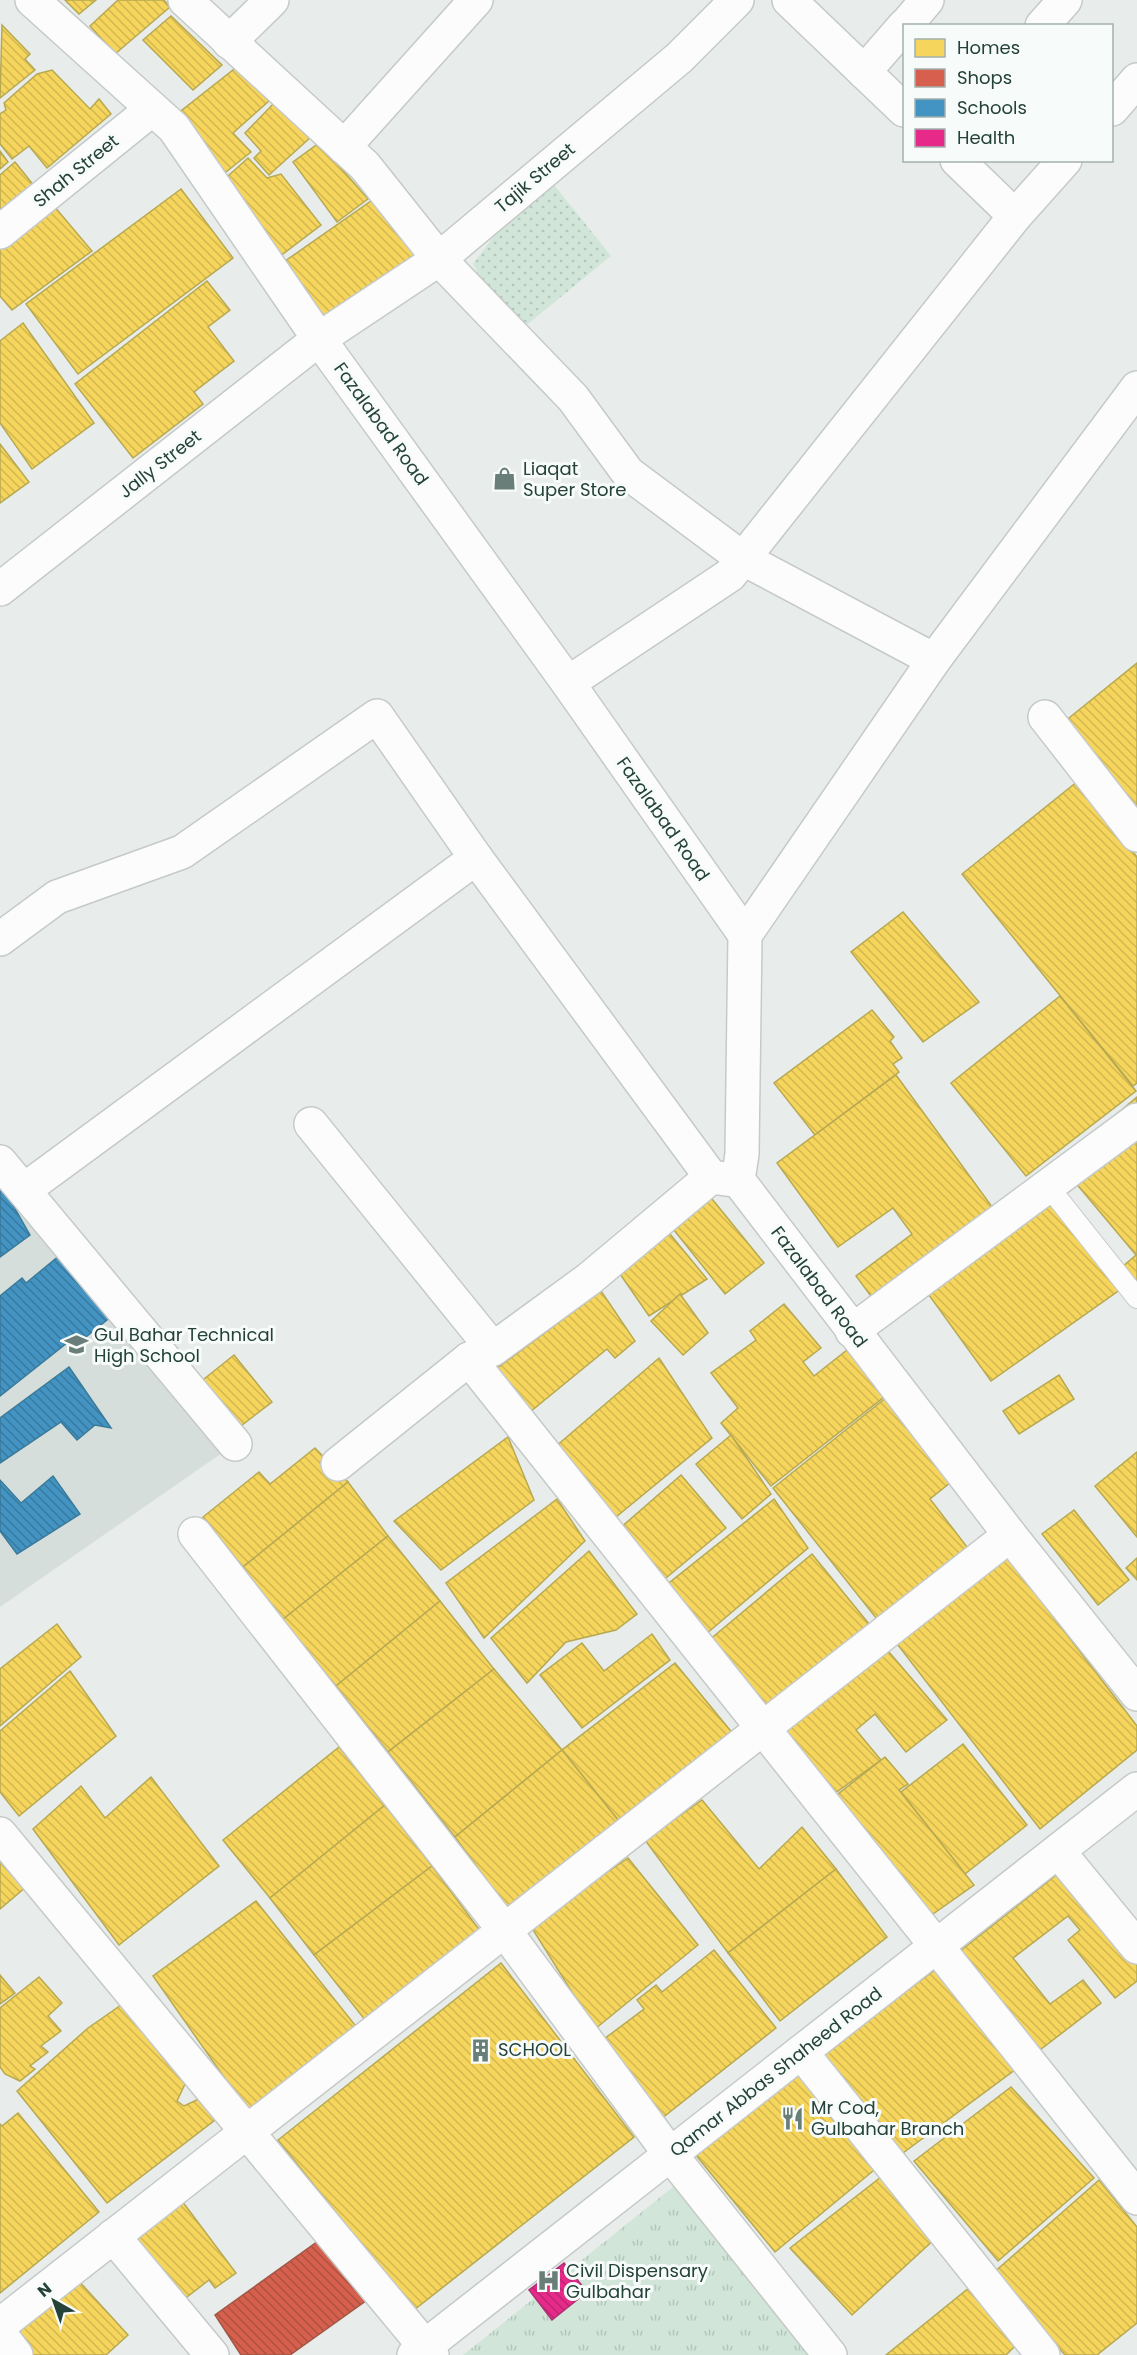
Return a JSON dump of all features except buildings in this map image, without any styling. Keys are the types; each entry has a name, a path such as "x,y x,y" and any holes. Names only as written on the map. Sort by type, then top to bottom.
{"street":[{"name":"Fazalabad Road","path":"32,0 174,128 319,339 568,683 745,935"},
{"path":"185,0 365,166 439,259 573,398 628,473 742,558 934,660"},
{"path":"229,42 272,0"},
{"path":"344,147 476,0"},
{"name":"Tajik Street","path":"319,339 439,259 679,58 737,0"},
{"path":"789,0 903,109"},
{"path":"907,24 927,0"},
{"path":"1044,24 1065,0"},
{"path":"864,72 903,28"},
{"path":"1113,108 1137,80"},
{"name":"Shah Street","path":"0,231 152,110"},
{"path":"959,162 1015,216"},
{"path":"568,683 730,575 1015,216 1063,162"},
{"name":"Jally Street","path":"0,589 319,339"},
{"path":"338,1464 481,1354 589,1279 724,1179 742,1155 745,935 934,660 1137,388"},
{"name":"Fazalabad Road","path":"0,939 57,897 182,852 377,716 476,858 724,1179 852,1331 1137,1694"},
{"path":"1046,717 1137,834"},
{"path":"24,1190 476,858"},
{"path":"852,1331 1137,1120"},
{"path":"311,1124 762,1728 1137,2198"},
{"path":"0,1162 235,1444"},
{"path":"195,1534 505,1931 670,2154 830,2355"},
{"path":"0,2325 1010,1535"},
{"name":"Qamar Abbas Shaheed Road","path":"424,2352 670,2154 1137,1789"},
{"path":"0,1834 248,2130 424,2352"},
{"path":"1058,1851 1137,1947"},
{"path":"801,2052 1043,2355"},
{"path":"113,2236 212,2355"},
{"path":"0,2334 16,2355"}],"lane":[{"path":"1048,1186 1137,1298"}],"shaded area":[{"name":"Gul Bahar Technical High School","path":"0,1152 235,1444 0,1607"}],"green space":[{"path":"543,171 611,256 513,336 473,264"},
{"path":"683,2179 821,2355 463,2355"}],"place":[{"name":"Liaqat Super Store","path":"505,479"},
{"name":"Gul Bahar Technical High School","path":"76,1345"},
{"name":"SCHOOL","path":"480,2050"},
{"name":"Mr Cod, Gulbahar Branch","path":"793,2118"},
{"name":"Civil Dispensary Gulbahar","path":"548,2281"}]}
